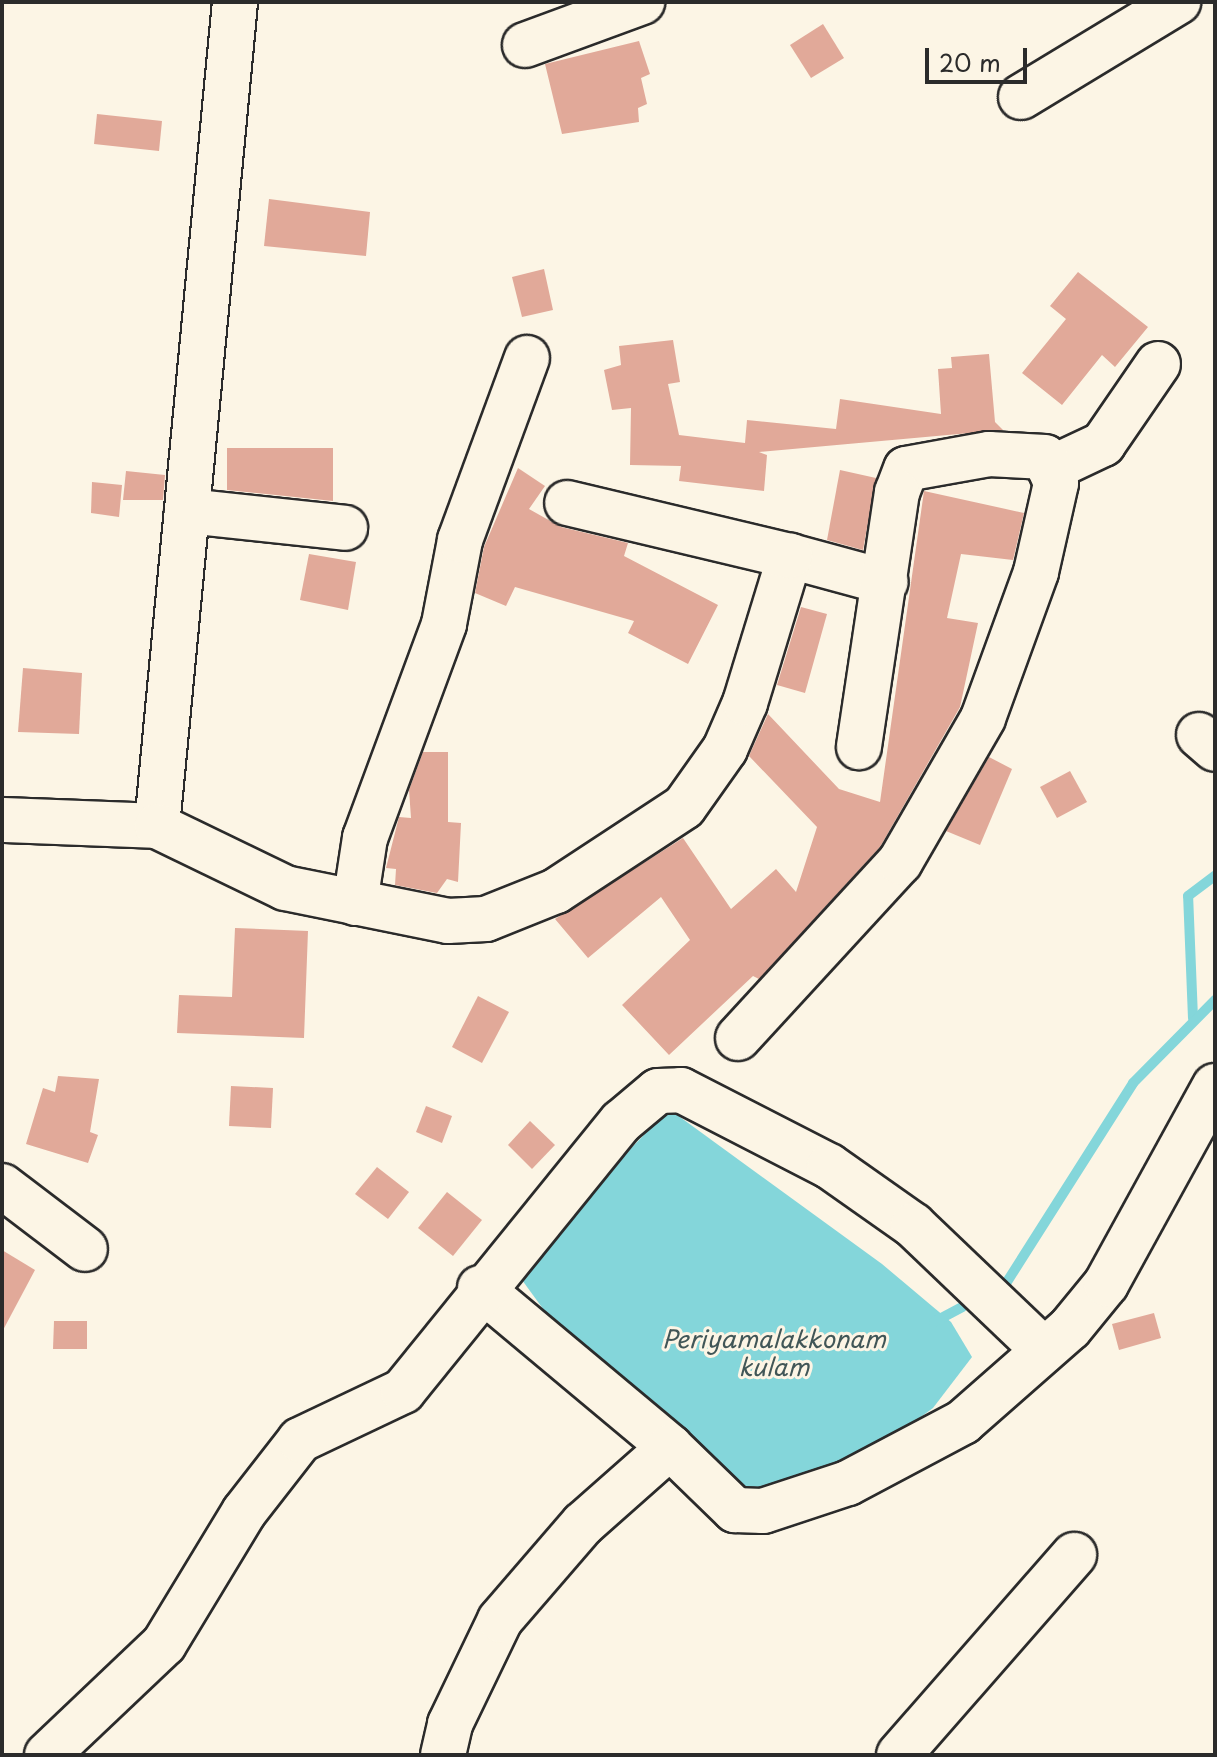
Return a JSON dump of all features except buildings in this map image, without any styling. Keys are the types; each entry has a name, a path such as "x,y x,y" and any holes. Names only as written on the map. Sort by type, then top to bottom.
{"street":[{"path":"157,826 235,2"},
{"path":"525,45 642,2"},
{"path":"1021,97 1178,2"},
{"path":"355,903 365,838 444,624 460,540 527,358"},
{"path":"1050,469 1103,444 1158,364"},
{"path":"738,1038 900,862 931,816 983,718 1036,572 1056,483 1045,457 989,454 906,469 859,747"},
{"path":"567,503 886,582"},
{"path":"187,511 345,528"},
{"path":"2,820 157,826 285,888 448,921 486,919 556,891 684,807 735,726 790,556"},
{"path":"47,1755 164,1644 244,1512 300,1440 403,1391 480,1288 621,1122 658,1091 681,1090 829,1166 913,1225 1044,1350"},
{"path":"480,1288 670,1447 735,1510 763,1511 905,1457 963,1422 1044,1350 1106,1284 1209,1113"},
{"path":"2,1186 85,1249"},
{"path":"443,1755 450,1724 500,1620 583,1524 670,1447"},
{"path":"899,1755 1074,1555"}],"water":[{"name":"Periyamalakkonam kulam","path":"669,1109 882,1264 951,1322 972,1357 933,1408 876,1450 743,1505 557,1328 514,1269"}],"waterway":[{"path":"1193,1018 1188,896 1215,876"},
{"path":"1005,1285 1133,1083 1215,1000"},
{"path":"934,1322 962,1307"}]}
